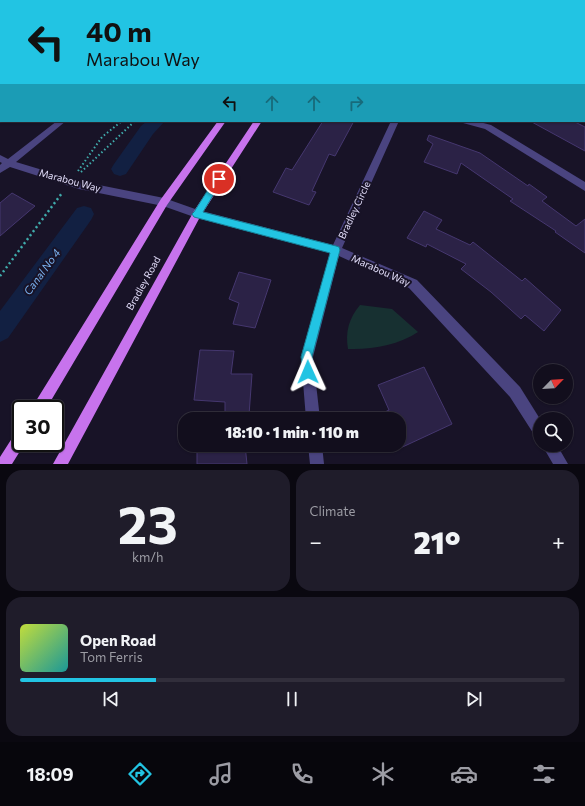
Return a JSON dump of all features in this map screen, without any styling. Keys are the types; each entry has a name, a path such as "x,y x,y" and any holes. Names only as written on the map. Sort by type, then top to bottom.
{"main road":[{"path":"43,400 164,202 221,122"},
{"name":"Bradley Road","path":"60,464 197,214 257,122"},
{"path":"4,464 12,451"}],"street":[{"path":"0,170 5,160 61,122"},
{"name":"Bradley Circle","path":"312,412 306,357 336,250 395,122"},
{"path":"469,122 488,128 585,186"},
{"name":"Marabou Way","path":"5,160 70,182 164,202 197,214 336,250 413,284 515,392 533,420"},
{"path":"316,452 317,464"},
{"path":"553,452 561,464"}],"path":[{"path":"0,276 102,137 121,122"},
{"path":"70,182 134,122"}],"green space":[{"path":"360,305 392,309 418,332 410,337 384,346 366,349 348,349 347,337 349,326 353,315"}],"building":[{"path":"322,122 353,122 335,156 329,154 312,191 316,192 309,205 273,192 286,168 292,170"},
{"path":"532,122 575,122 585,127 585,151"},
{"path":"429,135 480,153 528,186 529,184 547,197 542,201 576,226 585,219 585,253 555,232 556,231 510,201 513,199 461,163 457,174 424,162 433,144 427,140"},
{"path":"12,193 35,206 0,236 0,203"},
{"path":"424,211 442,220 436,229 470,245 473,242 522,281 525,278 561,310 544,331 525,315 521,319 491,292 461,269 466,264 427,244 426,247 407,238"},
{"path":"239,272 271,280 255,328 233,324 239,303 229,299"},
{"path":"200,350 234,351 231,374 252,374 249,412 225,412 225,402 194,400"},
{"path":"424,367 452,424 406,445 406,412 385,412 389,410 378,385"},
{"path":"197,452 246,452 247,464 197,464"}],"waterway":[{"name":"Canal No 4","path":"120,169 147,130 156,122"},
{"name":"Canal No 4","path":"0,330 84,214"}],"route":[{"path":"219,179 197,214 336,250 306,357 308,372"}]}
